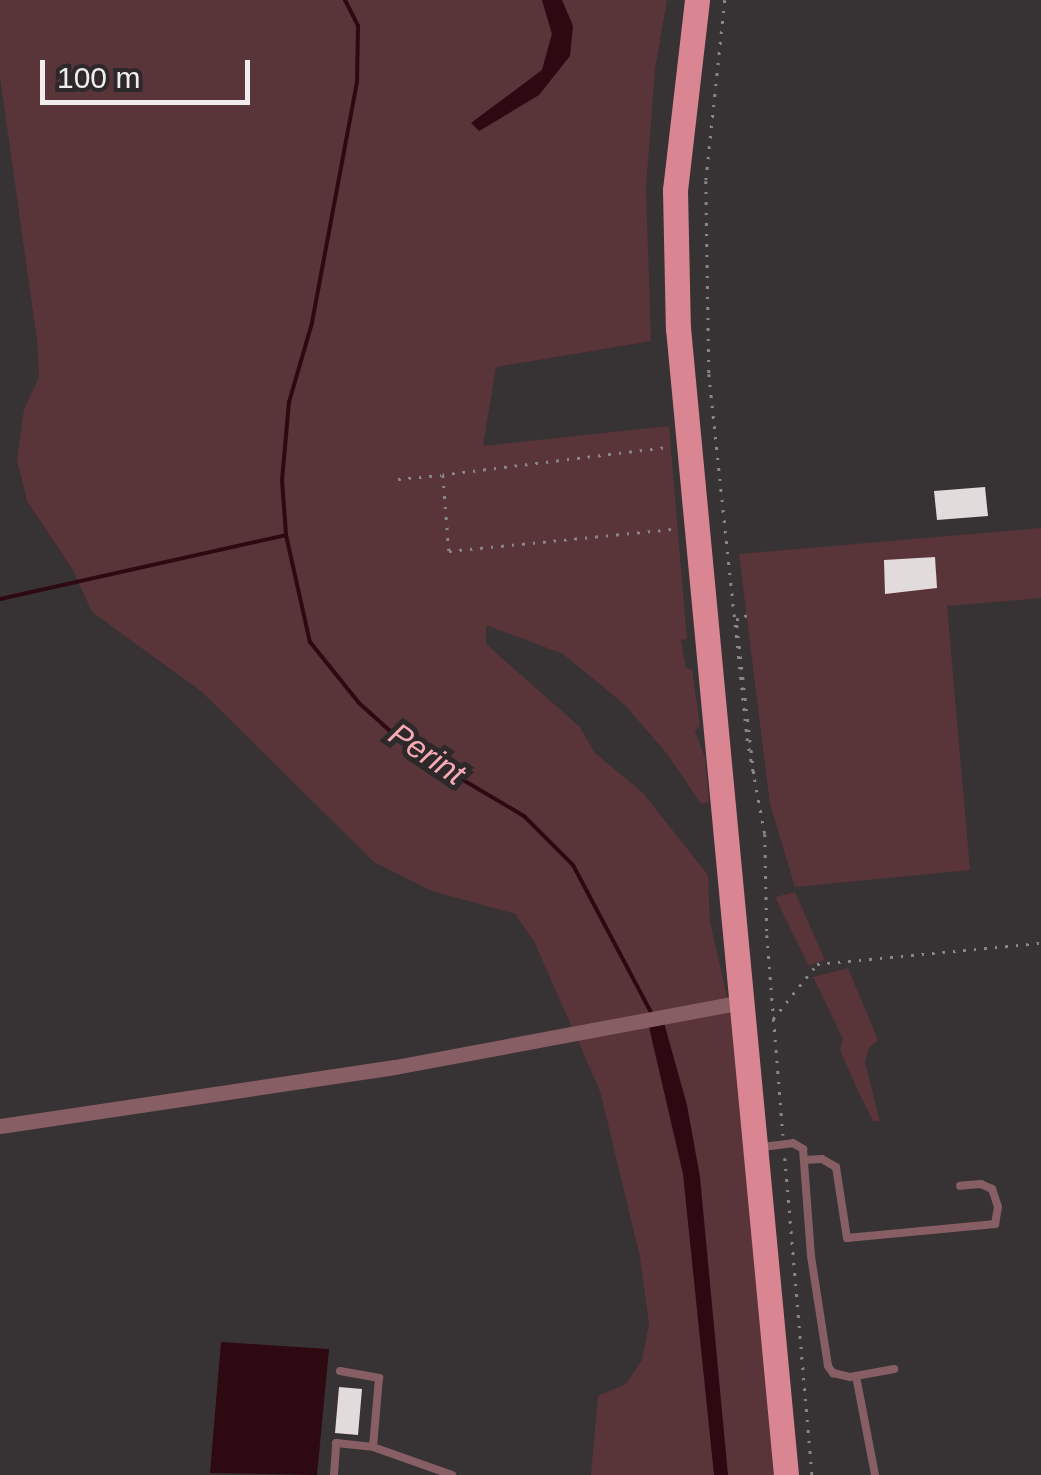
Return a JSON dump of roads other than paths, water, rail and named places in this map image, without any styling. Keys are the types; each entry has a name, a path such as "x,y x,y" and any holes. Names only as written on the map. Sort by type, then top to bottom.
{"main road":[{"path":"696,0 677,154 676,292 743,1002 771,1146 786,1475"}],"street":[{"path":"0,1126 395,1067 743,1002"}],"lane":[{"path":"771,1146 799,1145 804,1160 826,1358 834,1373 856,1376 894,1369"},
{"path":"804,1160 822,1159 836,1167 847,1238 994,1224 998,1207 992,1189 981,1184 960,1186"},
{"path":"340,1372 378,1378 373,1448"},
{"path":"856,1376 874,1475"},
{"path":"334,1475 336,1443 373,1448 452,1475"}],"waterway":[{"name":"Perint","path":"345,0 358,26 357,82 312,323 289,402 282,480 286,535 310,642 359,703 409,748 524,816 573,865 653,1016"},
{"path":"0,599 286,535"}]}
